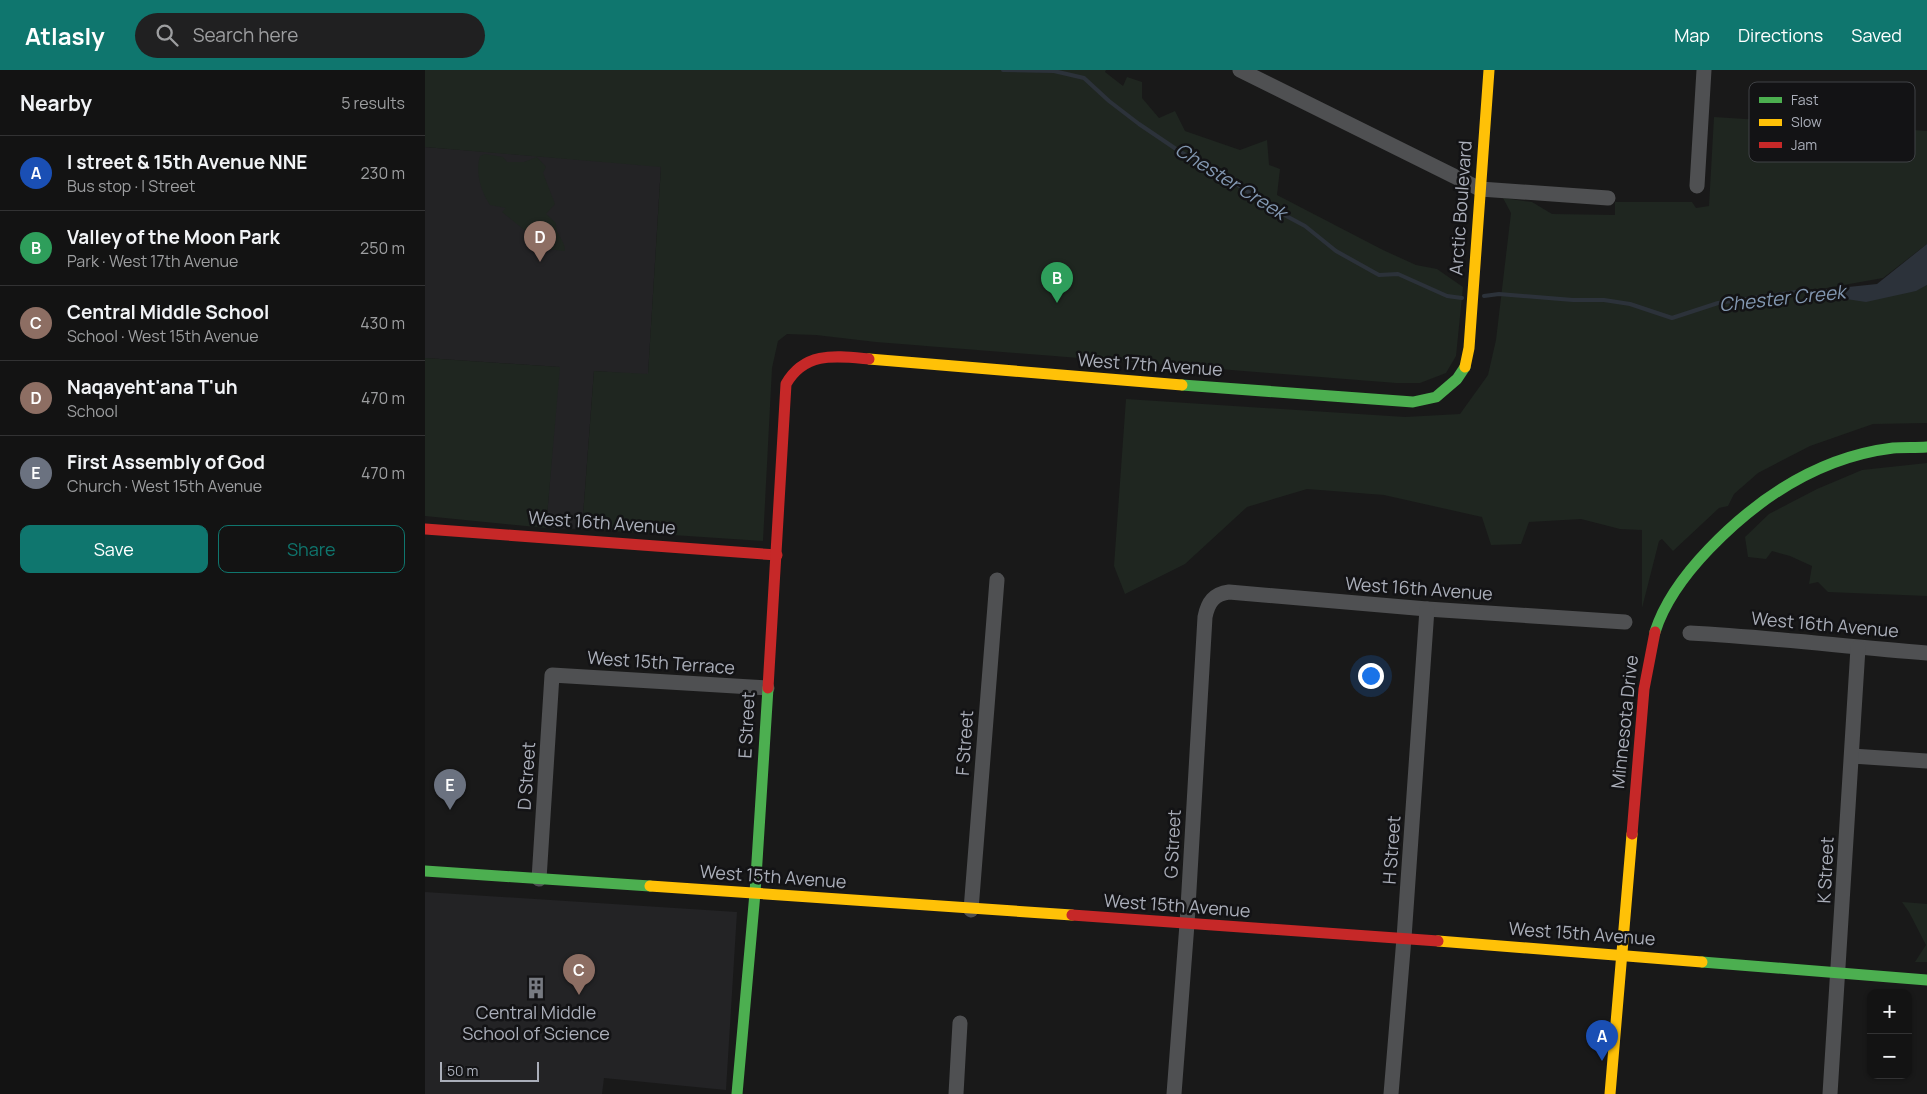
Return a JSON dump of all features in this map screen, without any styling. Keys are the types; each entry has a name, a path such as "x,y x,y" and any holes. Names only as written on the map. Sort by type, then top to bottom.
{"main road":[{"name":"Arctic Boulevard","path":"1469,348 1489,70"},
{"name":"West 17th Avenue","path":"801,364 817,358 838,356 1413,402 1436,397 1457,379 1466,365 1469,348"},
{"name":"E Street","path":"737,1094 755,893 786,384 791,374 801,364"},
{"path":"1891,448 1927,442"},
{"name":"Minnesota Drive","path":"1610,1094 1620,955 1644,689 1649,655 1658,625 1671,596 1696,562 1730,528 1765,498 1803,474 1824,466 1891,448 1927,447"},
{"name":"West 16th Avenue","path":"425,529 777,555"},
{"name":"West 15th Avenue","path":"425,871 755,893 971,910 1405,938 1927,980"}],"street":[{"path":"1240,70 1481,189 1608,198"},
{"path":"1697,186 1705,70"},
{"name":"F Street","path":"971,910 997,580"},
{"name":"West 16th Avenue","path":"1213,598 1220,593 1229,592 1427,609 1625,622"},
{"name":"G Street","path":"1174,1094 1187,924 1205,617 1207,607 1213,598"},
{"name":"H Street","path":"1391,1094 1405,938 1427,609"},
{"name":"West 16th Avenue","path":"1690,633 1757,637 1927,653"},
{"name":"K Street","path":"1831,1094 1858,648"},
{"name":"West 15th Terrace","path":"552,674 767,688"},
{"name":"D Street","path":"539,879 552,674"},
{"path":"1852,756 1927,761"},
{"path":"956,1094 960,1023"}],"shaded area":[{"path":"425,70 1106,70 1105,72 1123,86 1127,77 1142,82 1142,98 1159,118 1175,111 1185,131 1240,150 1267,140 1269,165 1280,169 1277,195 1383,250 1416,265 1437,269 1463,287 1456,356 1446,373 1420,383 1396,383 787,334 778,341 772,368 763,541 582,529 594,371 648,374 661,167 425,147"},
{"path":"1714,117 1749,119 1749,162 1915,162 1915,130 1927,131 1927,244 1883,278 1821,289 1853,294 1915,291 1927,285 1927,423 1873,424 1810,446 1758,473 1734,494 1728,506 1719,508 1673,551 1662,539 1659,541 1642,608 1642,530 1620,529 1581,519 1529,522 1521,544 1491,545 1482,517 1384,495 1307,489 1247,507 1185,564 1125,594 1114,566 1126,399 1405,417 1460,414 1488,375 1496,340 1511,213 1503,198 1532,202 1552,214 1615,215 1615,202 1692,202 1696,208 1709,206"},
{"path":"425,147 661,166 648,375 594,371 582,529 546,528 559,367 425,358"},
{"path":"485,154 503,157 507,162 524,162 537,157 546,167 543,173 555,204 546,214 556,223 565,251 536,248 538,231 533,237 502,212 506,208 490,205 482,188 478,169 480,156"},
{"path":"1927,244 1927,285 1916,291 1866,302 1800,292 1877,284"},
{"path":"425,358 560,367 546,528 425,516"},
{"path":"1927,463 1927,596 1828,592 1818,582 1809,584 1812,566 1790,556 1772,551 1766,559 1748,557 1745,537 1769,514 1817,489 1862,470"},
{"path":"425,892 737,912 726,1090 604,1078 602,1094 425,1094"},
{"path":"1902,902 1927,904 1927,962 1915,962 1926,945"}],"waterway":[{"name":"Chester Creek","path":"1003,70 1054,71 1084,78 1109,101 1139,124 1179,151 1232,181 1275,210 1305,226 1336,251 1379,275 1398,274 1447,296 1462,298"},
{"name":"Chester Creek","path":"1484,296 1499,294 1573,300 1604,300 1630,304 1672,318 1718,303 1803,291"}],"traffic: fast":[{"path":"1182,385 1413,402 1436,397 1457,379 1465,367"},
{"path":"1655,632 1664,609 1677,587 1709,549 1748,513 1792,482 1840,460 1866,453 1893,448 1927,447"},
{"path":"737,1094 755,893 768,688"},
{"path":"425,871 650,886"},
{"path":"1702,962 1927,980"}],"traffic: slow":[{"path":"1465,367 1469,348 1489,70"},
{"path":"869,359 1182,385"},
{"path":"1610,1094 1632,834"},
{"path":"650,886 1072,915"},
{"path":"1438,941 1702,962"}],"traffic: jam":[{"path":"768,688 786,384 794,373 812,361 833,357 869,359"},
{"path":"425,529 777,555"},
{"path":"1632,834 1644,689 1655,632"},
{"path":"1072,915 1438,941"}],"place":[{"name":"Naqayeht'ana T'uh","path":"540,262"},
{"name":"Valley of the Moon Park","path":"1057,303"},
{"name":"First Assembly of God","path":"450,810"},
{"name":"Central Middle School of Science","path":"536,988"},
{"name":"Central Middle School","path":"579,995"},
{"name":"I street & 15th Avenue NNE","path":"1602,1061"}]}
